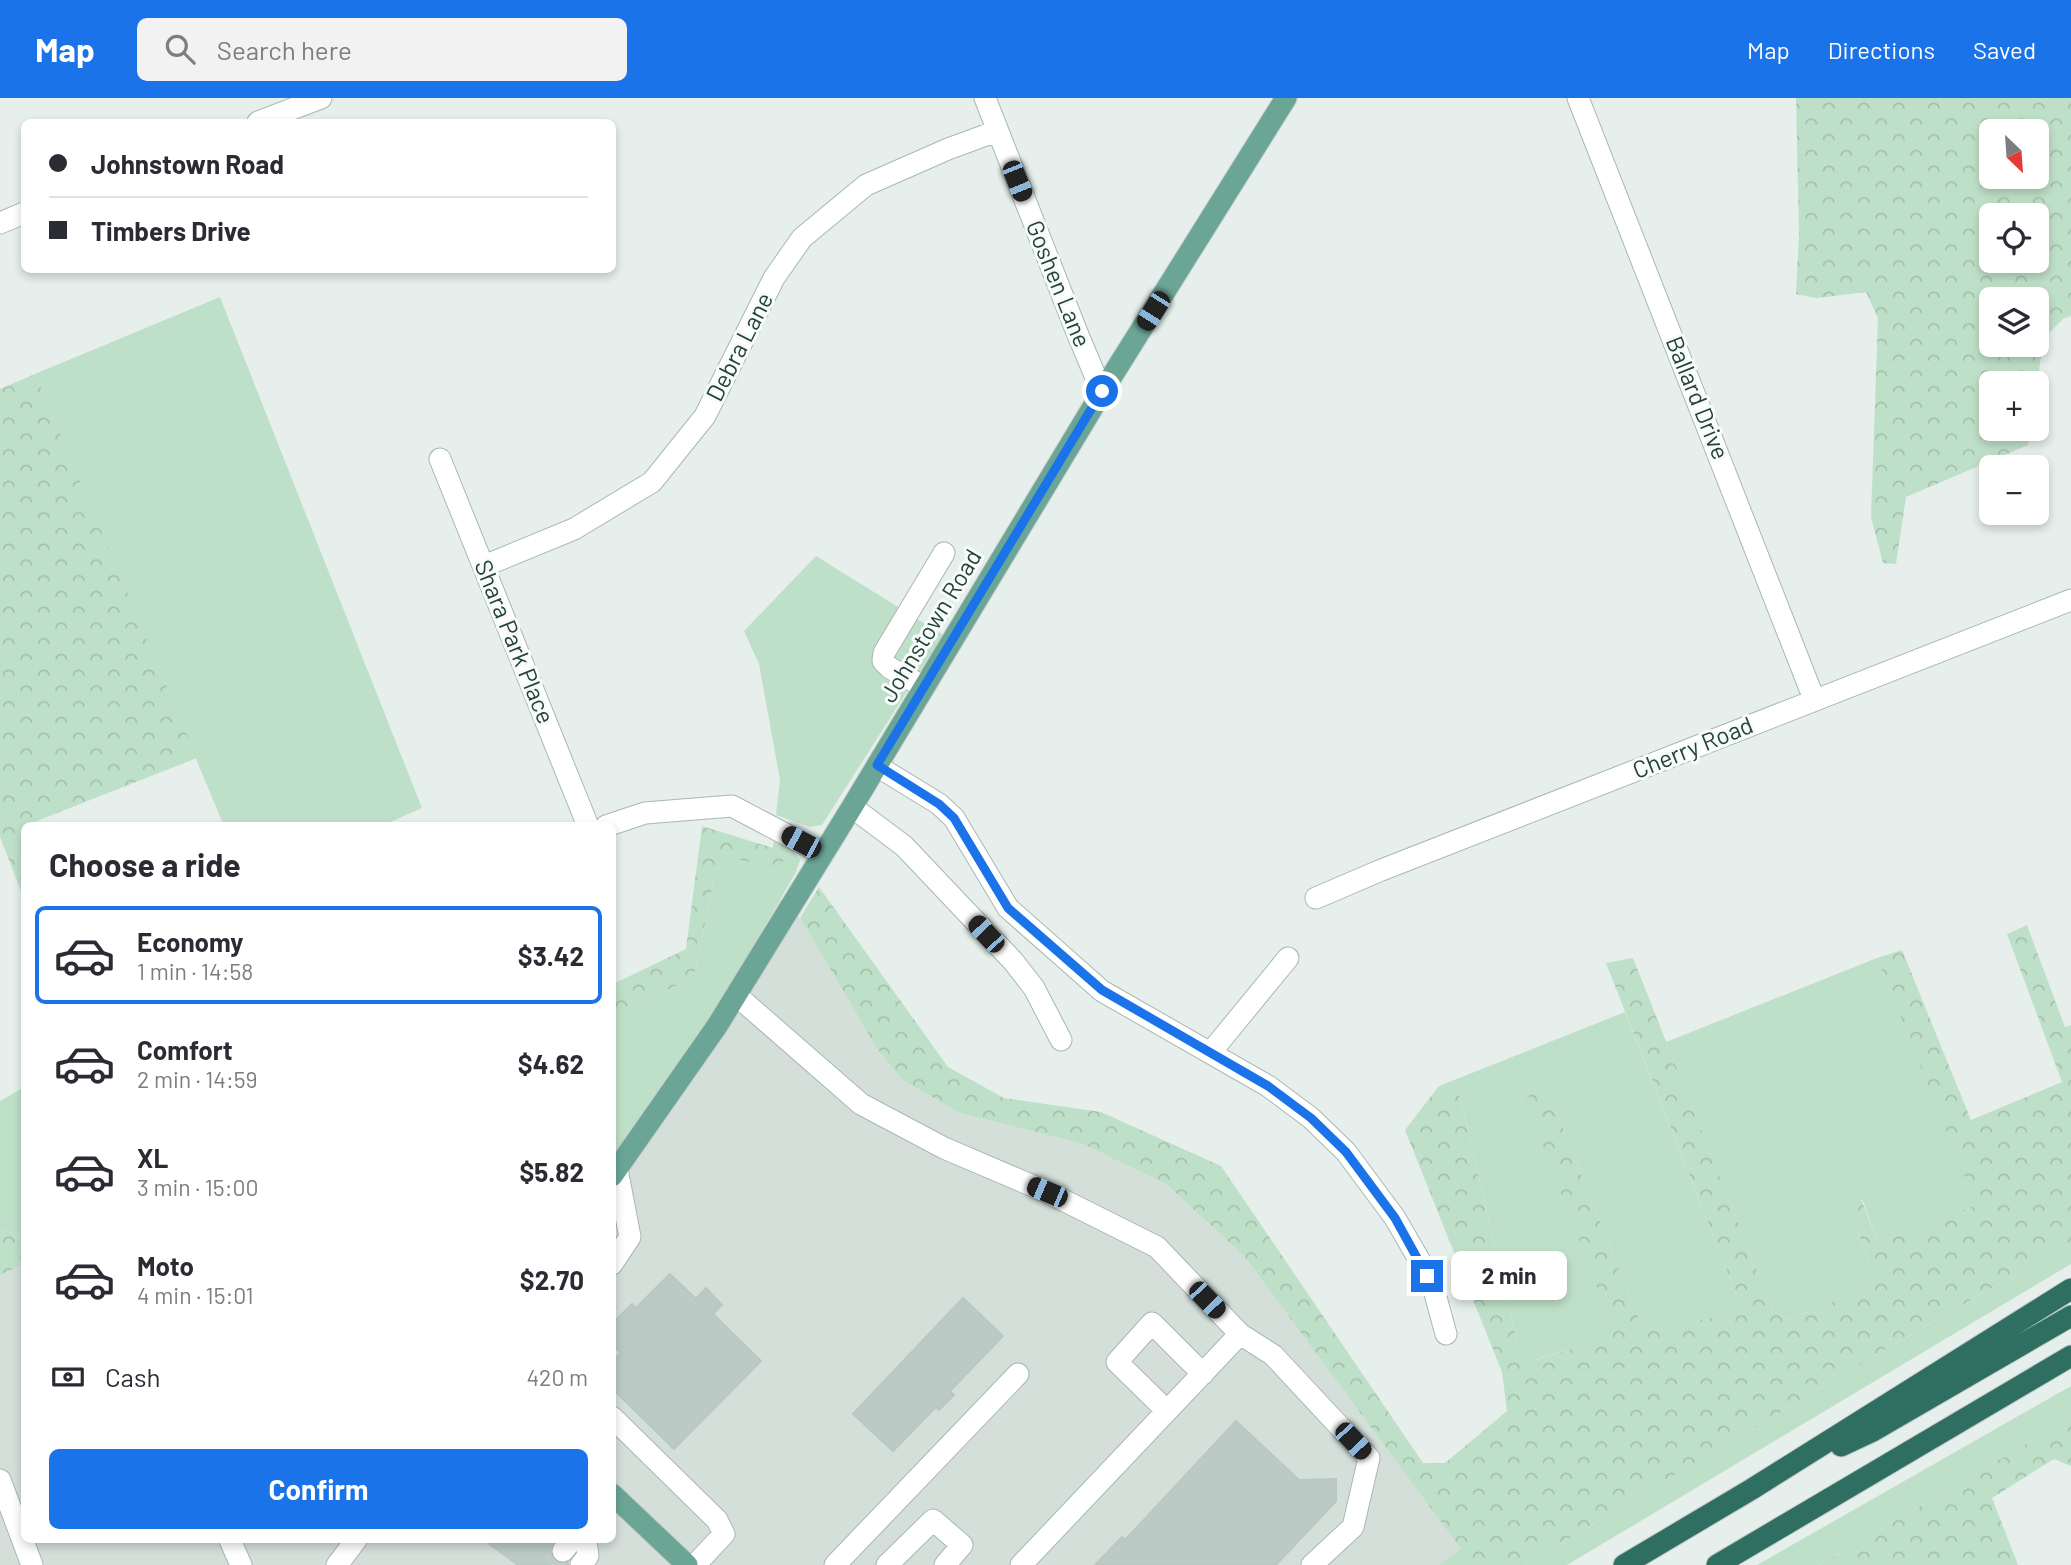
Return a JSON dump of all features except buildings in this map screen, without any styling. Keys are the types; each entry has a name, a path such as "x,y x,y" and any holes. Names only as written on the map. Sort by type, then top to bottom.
{"highway":[{"path":"1624,1565 1752,1489 2071,1289"},
{"path":"1752,1489 1873,1431 2071,1316"},
{"path":"1717,1565 2065,1359"}],"main road":[{"name":"Johnstown Road","path":"616,1172 736,995 1102,391 1286,98"},
{"path":"616,1501 687,1565"}],"street":[{"path":"266,119 321,98"},
{"name":"Goshen Lane","path":"985,98 1102,391"},
{"name":"Ballard Drive","path":"1578,98 1814,699"},
{"name":"Debra Lane","path":"484,566 574,529 652,482 705,416 774,278 802,238 866,186 948,149 997,131"},
{"path":"0,223 21,215"},
{"name":"Shara Park Place","path":"440,459 586,822"},
{"path":"924,687 890,668 884,661 884,653 944,553"},
{"name":"Cherry Road","path":"1315,898 1814,699 2071,600"},
{"path":"877,765 939,804 954,818 1008,908 1102,990 1268,1086 1311,1118 1346,1152 1395,1218 1421,1263 1434,1290 1446,1334"},
{"path":"616,823 645,813 732,806 823,854"},
{"path":"852,807 904,846 1013,961 1034,988 1061,1040"},
{"path":"1211,1052 1289,957"},
{"path":"736,995 861,1104 944,1148 1047,1192 1157,1247 1240,1334 1273,1355 1369,1458 1353,1527 1312,1565"},
{"path":"616,1177 630,1237 616,1258"},
{"path":"1167,1411 1117,1362 1152,1323 1203,1374"},
{"path":"1034,1560 1240,1334"},
{"path":"835,1565 1018,1374"},
{"path":"616,1421 717,1520 724,1534 695,1565"},
{"path":"1,1483 21,1536"},
{"path":"887,1565 933,1520 962,1545 945,1565"},
{"path":"24,1543 32,1565"},
{"path":"231,1543 241,1565"},
{"path":"337,1565 354,1543"},
{"path":"581,1565 588,1556 586,1543"}],"shaded area":[{"path":"780,900 800,918 876,1047 902,1080 960,1113 1083,1144 1166,1184 1244,1256 1462,1550 1439,1565 0,1565 0,1275 21,1265 21,1543 616,1543 616,1152 728,990"}],"green space":[{"path":"1796,98 2071,98 2071,316 2063,319 2049,333 2049,287 1979,287 1979,357 2041,357 2039,371 1979,371 1979,441 2029,441 2028,445 2005,455 1979,455 1979,466 1906,497 1896,564 1883,563 1871,517 1878,318 1866,292 1817,298 1796,294 1799,233"},
{"path":"220,297 422,808 390,822 222,822 35,374"},
{"path":"35,374 197,758 34,822 21,822 21,891 0,837 0,389"},
{"path":"816,556 943,635 822,825 810,827 776,815 780,780 759,664 744,631"},
{"path":"702,826 773,848 787,857 777,868 727,857 716,870 695,972 676,986 616,1016 616,983 686,949"},
{"path":"774,836 792,850 800,860 796,872 728,990 616,1152 616,1016 676,986 695,972 716,870 727,857 787,857 773,848"},
{"path":"819,887 948,1067 1004,1098 1101,1112 1221,1166 1423,1463 1445,1463 1507,1411 1502,1372 1405,1130 1439,1086 1460,1096 1519,1350 1535,1360 1591,1343 1609,1319 1526,1101 1533,1089 1552,1101 1639,1319 1652,1331 1719,1316 1737,1296 1606,963 1633,958 1773,1311 1788,1320 1846,1296 1876,1279 1848,1205 1861,1199 1878,1243 1976,1205 1877,958 1902,950 1971,1120 2062,1082 2007,934 2027,925 2065,1027 2071,1025 2071,1242 1525,1565 1439,1565 1461,1549 1244,1256 1166,1184 1083,1144 960,1113 902,1080 876,1047 800,918"},
{"path":"1877,958 1977,1205 1878,1243 1862,1199 1848,1205 1876,1279 1846,1296 1788,1320 1773,1311 1666,1042"},
{"path":"1625,1012 1737,1296 1719,1316 1652,1332 1639,1319 1552,1101 1527,1101 1609,1319 1591,1343 1534,1360 1519,1350 1460,1096 1439,1086"},
{"path":"21,1089 21,1235 0,1230 0,1101"},
{"path":"0,1230 21,1235 21,1265 0,1275"},
{"path":"2071,1242 2071,1264 1567,1565 1525,1565 1883,1351"},
{"path":"2071,1386 2071,1418 1819,1565 1757,1565"},
{"path":"2071,1418 2071,1466 2054,1459 1992,1498 2018,1565 1819,1565"}],"tunnel":[{"path":"551,1565 563,1551"}],"route":[{"path":"1102,391 877,765 939,804 954,818 1008,908 1102,990 1268,1086 1311,1118 1346,1152 1395,1218 1427,1276"}]}
